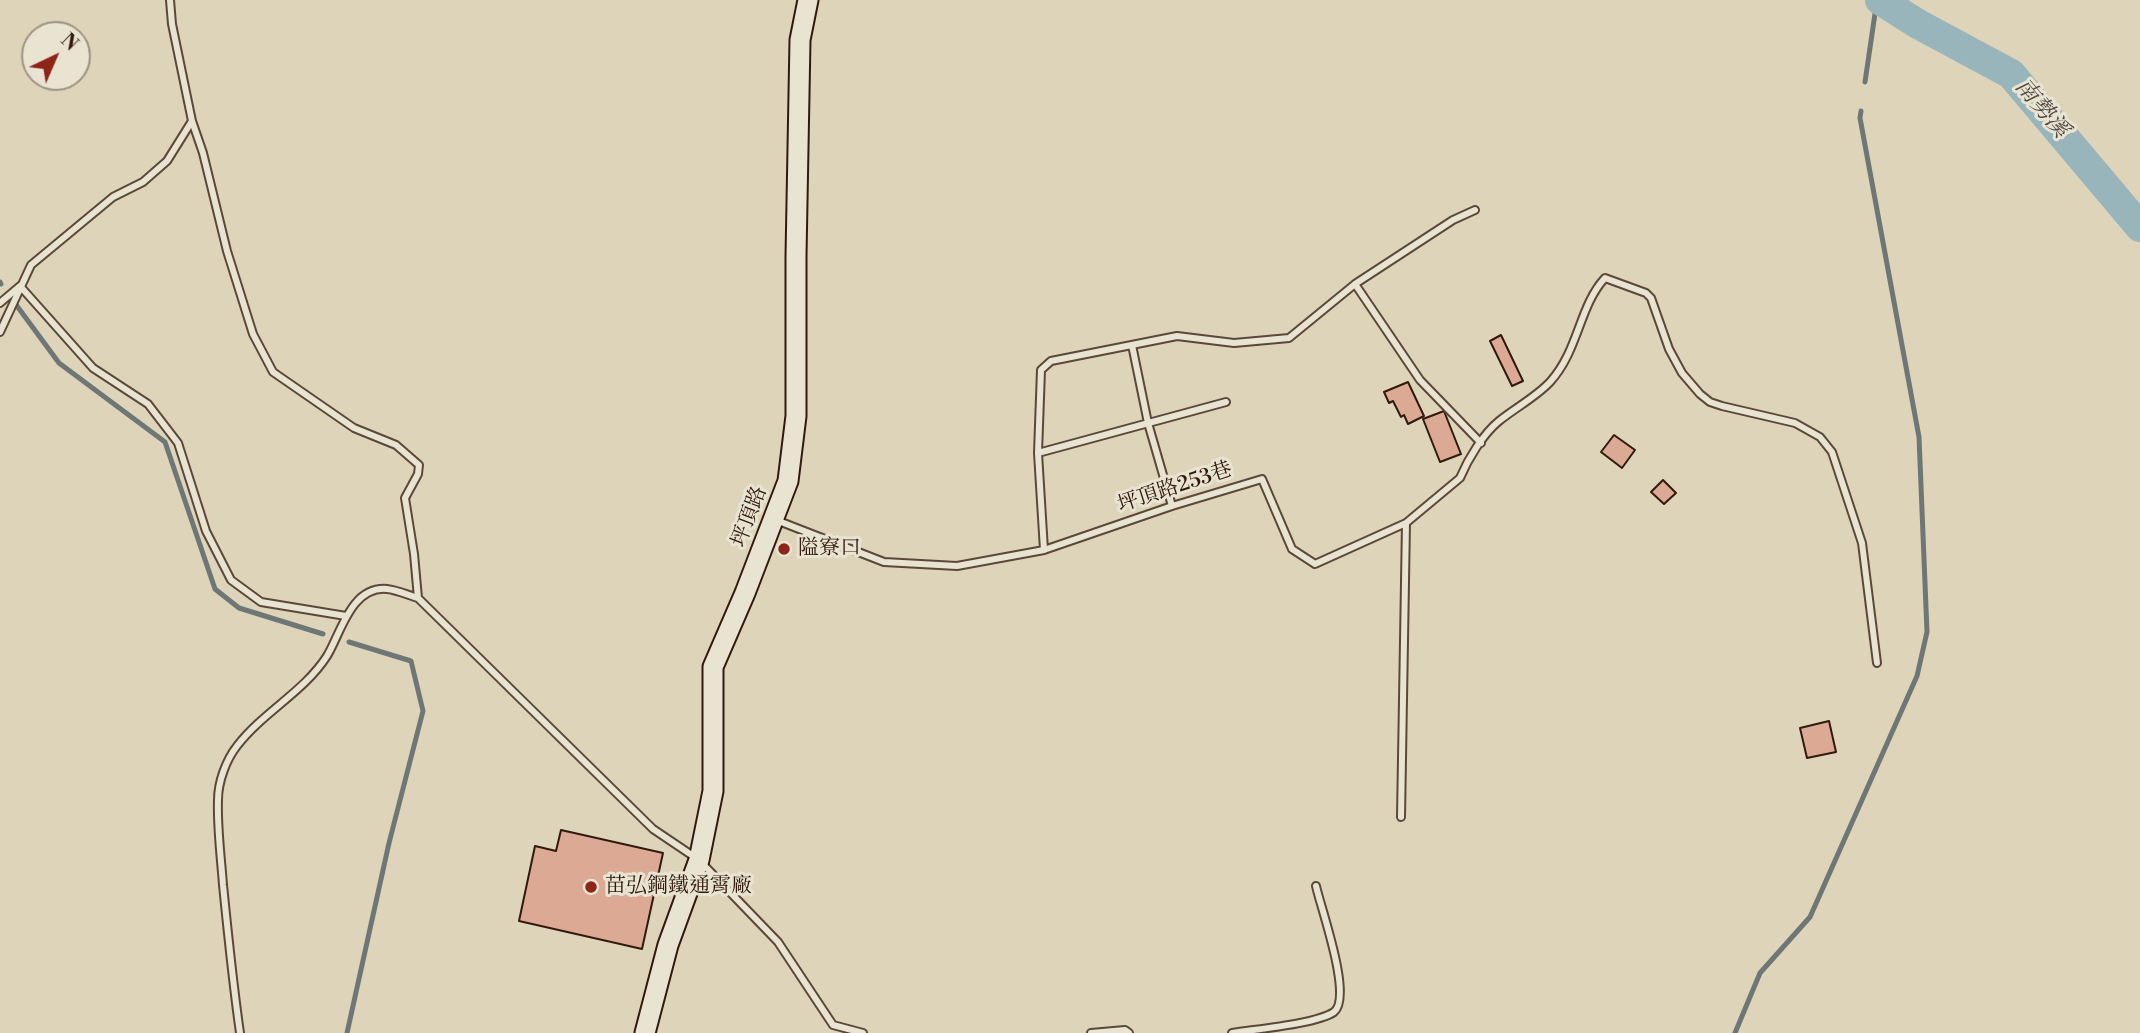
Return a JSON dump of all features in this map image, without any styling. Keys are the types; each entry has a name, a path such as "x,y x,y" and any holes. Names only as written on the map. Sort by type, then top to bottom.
{"street":[{"name":"坪頂路","path":"645,1033 668,945 699,859 713,791 713,667 788,481 796,416 800,40 808,0"}],"lane":[{"path":"170,0 172,24 192,121 203,152 227,251 253,334 273,372 354,428 396,445 419,465 405,498 418,598"},
{"path":"0,332 32,265 113,197 144,182 167,161 192,121"},
{"path":"1044,550 1038,453 1041,370 1051,361 1177,336 1234,343 1289,338 1355,284 1453,220 1475,210"},
{"name":"坪頂路253巷","path":"774,520 884,562 957,566 1044,550 1172,506 1262,479 1292,549 1315,564 1406,523 1460,478 1496,423 1550,382 1573,347 1594,290 1605,278 1646,293 1682,373 1710,402 1795,423 1820,437 1832,452 1862,543 1877,663"},
{"path":"1355,284 1420,380 1481,443"},
{"path":"0,303 20,286"},
{"path":"20,286 93,368 148,404 178,443 206,531 231,580 261,602 346,616"},
{"path":"1132,345 1149,423 1172,506"},
{"path":"1038,453 1226,402"},
{"path":"1401,817 1406,523"},
{"path":"240,1033 231,975 220,847 218,799 223,773 236,747 313,674 327,656 346,616 359,600 372,592 386,589 418,598 653,829 699,859 778,942 833,1025 834,1033"},
{"path":"1232,1033 1315,1019 1335,1011 1341,1001 1341,983 1316,886"},
{"path":"833,1025 863,1033"},
{"path":"1091,1033 1125,1030 1129,1033"}],"building":[{"path":"1501,335 1523,381 1512,386 1490,341"},
{"path":"1408,382 1424,416 1408,424 1393,401 1389,403 1384,392"},
{"path":"1444,411 1461,454 1440,462 1423,419"},
{"path":"1614,435 1635,450 1622,468 1601,452"},
{"path":"1663,480 1676,493 1664,504 1651,492"},
{"path":"1829,721 1836,752 1807,758 1800,728"},
{"name":"苗弘鋼鐵通霄廠","path":"561,830 663,853 642,949 519,921 535,846 556,851"}],"waterway":[{"path":"1865,82 1877,0"},
{"name":"南勢溪","path":"1880,0 1918,24 2011,74 2140,227"},
{"path":"1735,1033 1760,973 1810,917 1917,676 1927,632 1919,437 1860,118 1861,111"},
{"path":"17,306 59,363 165,442 215,589 239,608 323,634"},
{"path":"347,1033 389,843 423,711 411,661 349,642"}],"place":[{"name":"隘寮口","path":"784,549"},
{"name":"苗弘鋼鐵通霄廠","path":"591,887"}]}
